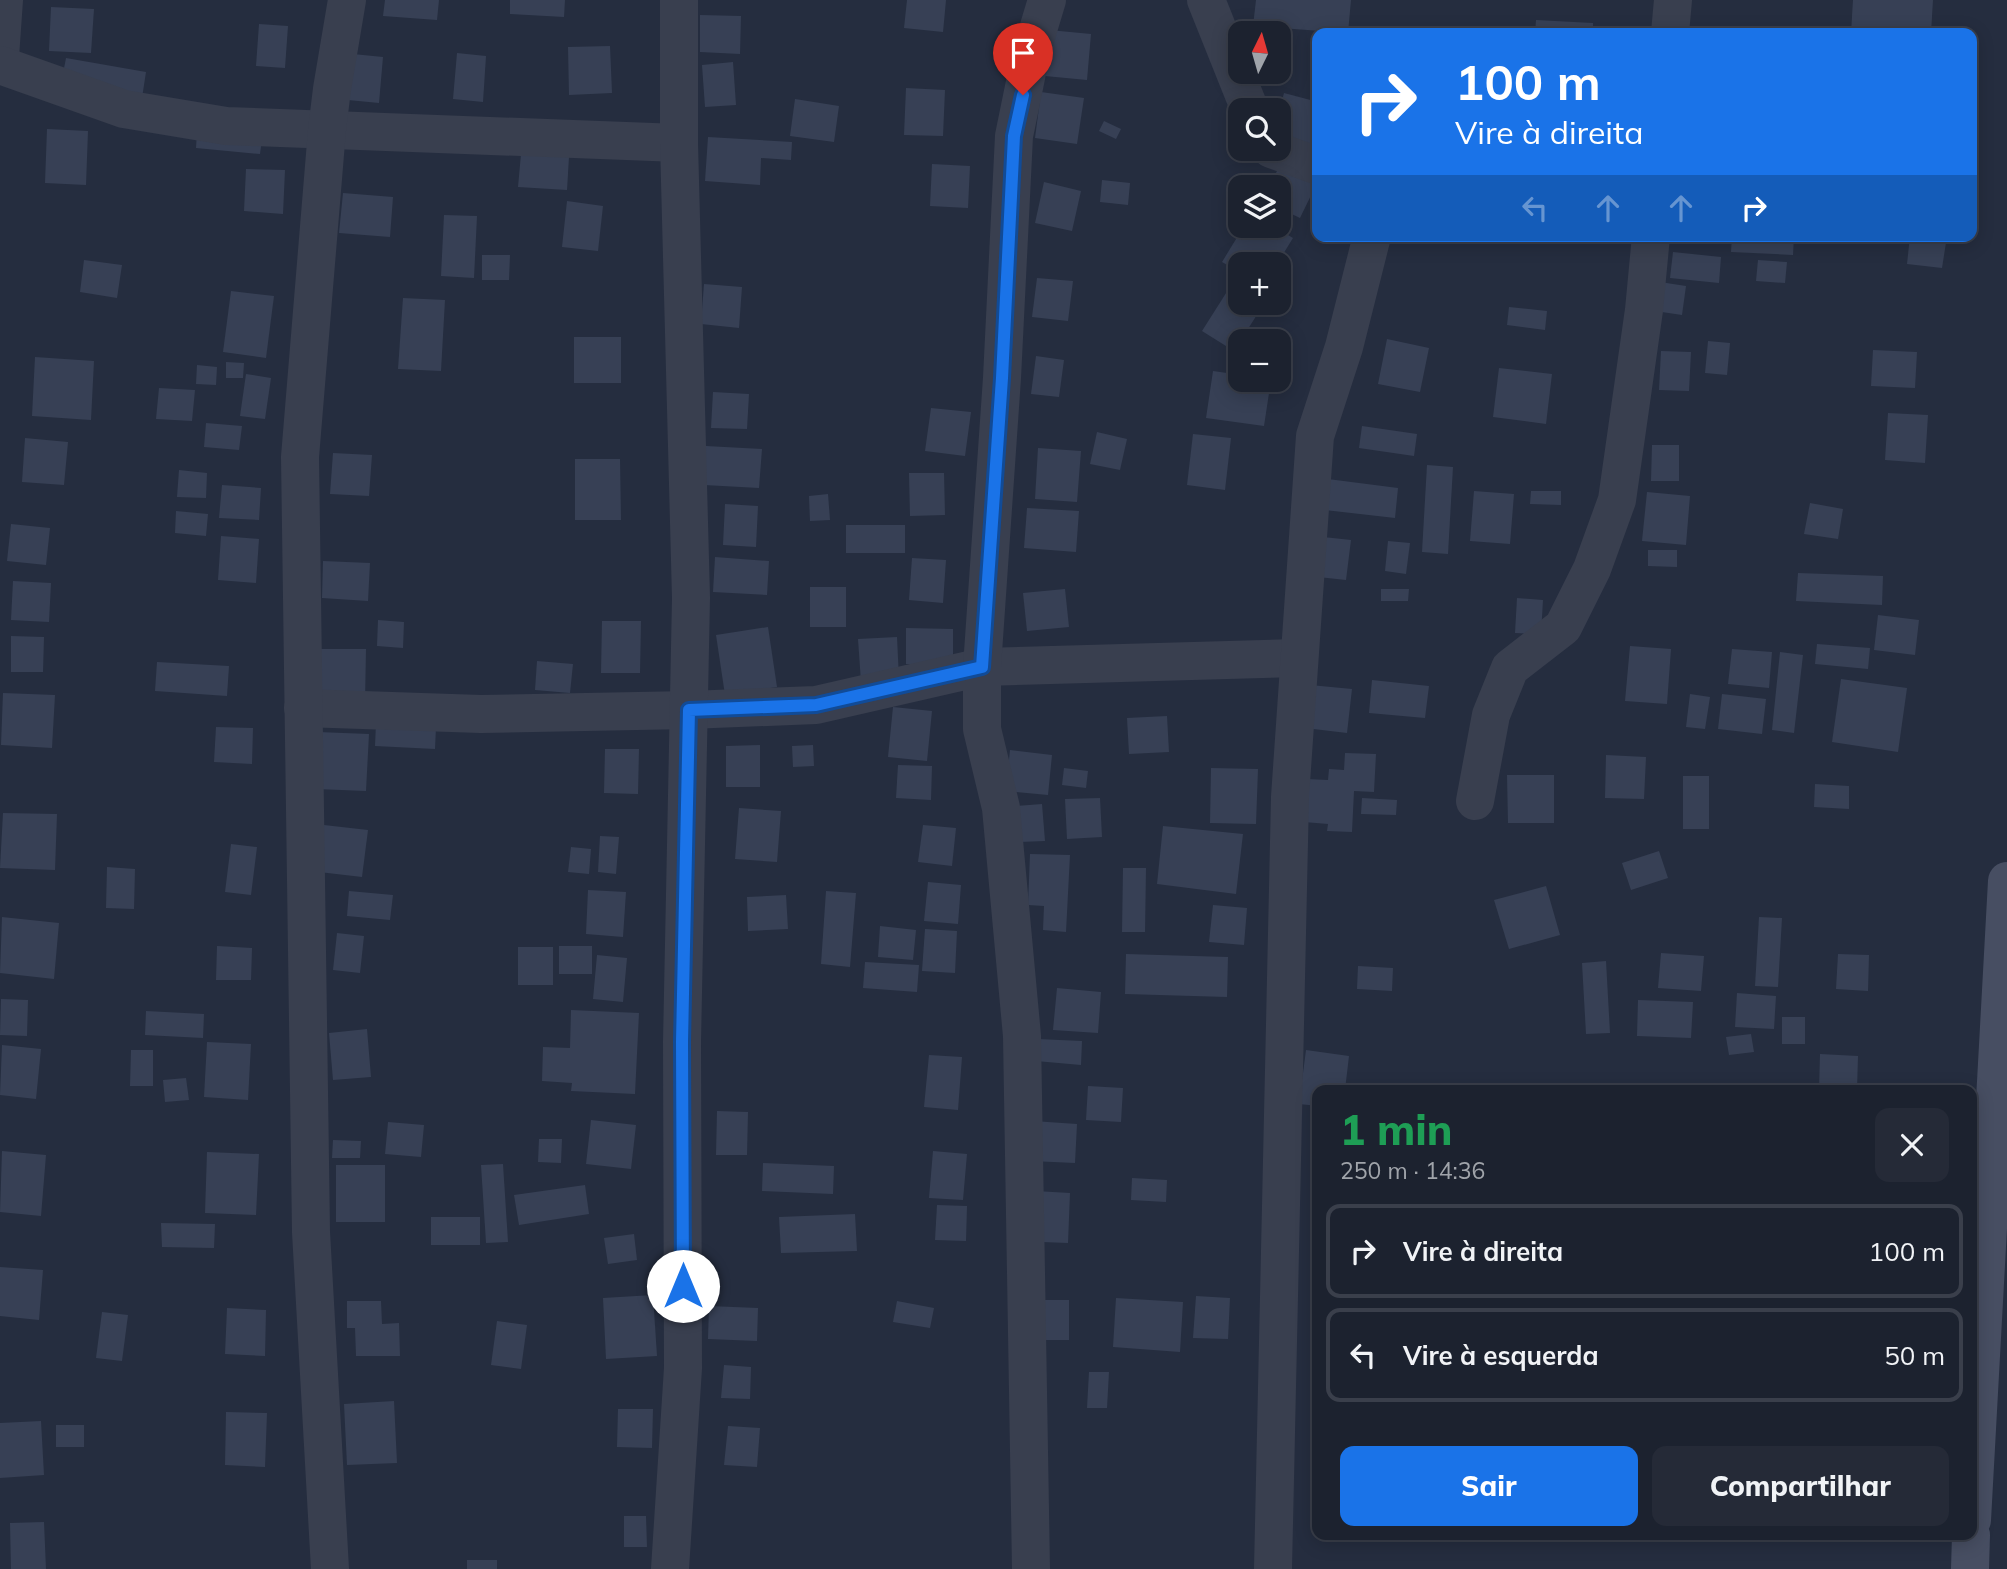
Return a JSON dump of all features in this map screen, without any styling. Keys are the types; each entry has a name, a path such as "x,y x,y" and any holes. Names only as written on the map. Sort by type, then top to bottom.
{"main road":[{"path":"1977,1429 2007,881"},
{"path":"1970,1569 1971,1540"}],"street":[{"path":"0,57 4,0"},
{"path":"330,1569 311,1232 300,457 327,130 347,0"},
{"path":"670,1569 683,1368 682,1042 691,598 679,143 679,0"},
{"path":"1031,1569 1023,1036 1001,808 982,729 982,667 1002,378 1014,136 1031,53 1046,0"},
{"path":"1206,0 1245,98"},
{"path":"1670,28 1673,0"},
{"path":"0,65 124,109 226,126 679,143"},
{"path":"1291,156 1312,164"},
{"path":"1273,1569 1290,797 1315,436 1344,347 1370,242"},
{"path":"1475,801 1491,715 1510,668 1563,626 1592,569 1617,500 1644,310 1650,242"},
{"path":"303,708 481,714 816,705 982,667 1299,659"}],"building":[{"path":"385,0 439,0 437,20 383,16"},
{"path":"510,0 565,0 564,17 510,14"},
{"path":"907,0 946,0 943,32 904,28"},
{"path":"1256,0 1351,0 1348,28 1312,28 1312,30 1292,29 1292,21 1254,21"},
{"path":"1853,0 1933,0 1931,28 1851,28"},
{"path":"51,7 94,9 91,53 49,51"},
{"path":"700,15 741,16 740,54 700,52"},
{"path":"1536,20 1593,23 1593,28 1535,28"},
{"path":"259,24 288,26 285,68 256,66"},
{"path":"1049,30 1091,34 1087,80 1045,76"},
{"path":"610,46 612,93 569,95 568,47"},
{"path":"457,53 486,56 483,102 453,99"},
{"path":"353,54 383,57 379,103 348,100"},
{"path":"66,58 146,72 142,98 61,84"},
{"path":"733,62 736,105 705,107 702,65"},
{"path":"906,88 945,90 943,136 904,135"},
{"path":"1041,92 1084,98 1077,144 1035,138"},
{"path":"1284,93 1312,100 1312,144 1291,139 1291,98 1283,98"},
{"path":"795,99 839,106 834,142 790,136"},
{"path":"1104,121 1121,129 1116,139 1099,131"},
{"path":"47,129 88,131 86,185 45,183"},
{"path":"197,133 262,139 260,154 196,148"},
{"path":"708,137 792,142 791,160 761,158 760,185 705,181"},
{"path":"521,154 569,157 567,190 518,187"},
{"path":"1281,163 1312,178 1312,193 1300,218 1291,214 1291,175 1275,175"},
{"path":"932,164 970,166 968,208 930,206"},
{"path":"246,169 285,170 283,214 244,211"},
{"path":"1102,180 1130,183 1128,205 1100,202"},
{"path":"1044,182 1081,191 1072,231 1035,223"},
{"path":"343,193 393,197 390,237 339,233"},
{"path":"567,201 603,206 598,251 562,247"},
{"path":"444,215 477,216 474,278 441,276"},
{"path":"1237,238 1293,238 1284,252 1228,252"},
{"path":"1732,242 1794,242 1793,255 1731,252"},
{"path":"1909,242 1946,242 1942,268 1907,264"},
{"path":"1228,252 1228,265 1222,262"},
{"path":"1673,252 1721,257 1719,283 1670,278"},
{"path":"482,255 510,255 509,280 482,280"},
{"path":"84,260 122,265 117,298 80,292"},
{"path":"1758,260 1787,262 1785,283 1756,281"},
{"path":"1037,278 1073,281 1068,321 1032,317"},
{"path":"1660,282 1686,286 1682,315 1655,311"},
{"path":"704,284 742,287 739,328 701,324"},
{"path":"1228,290 1228,315 1257,315 1248,329 1228,329 1228,347 1202,331"},
{"path":"231,291 274,296 266,358 223,352"},
{"path":"403,298 445,300 441,371 398,369"},
{"path":"1509,307 1547,311 1545,330 1507,325"},
{"path":"574,337 621,337 621,383 574,383"},
{"path":"1387,339 1429,348 1420,392 1378,384"},
{"path":"1708,341 1730,343 1727,375 1705,373"},
{"path":"1873,350 1917,352 1915,388 1871,386"},
{"path":"1661,351 1691,352 1689,391 1659,390"},
{"path":"1036,356 1064,360 1059,397 1031,394"},
{"path":"35,357 94,361 91,420 32,416"},
{"path":"226,362 244,363 243,378 226,378"},
{"path":"197,365 217,367 216,385 196,384"},
{"path":"1499,368 1552,374 1546,424 1493,417"},
{"path":"1213,371 1228,373 1228,392 1269,392 1264,426 1206,418"},
{"path":"246,374 271,378 265,419 240,416"},
{"path":"159,388 195,390 192,421 156,419"},
{"path":"713,392 749,394 747,429 711,428"},
{"path":"931,408 971,412 965,456 925,451"},
{"path":"1888,413 1928,415 1925,463 1885,460"},
{"path":"206,423 242,426 239,450 204,447"},
{"path":"1362,426 1417,434 1414,456 1359,448"},
{"path":"1097,432 1127,439 1120,470 1090,464"},
{"path":"1193,434 1231,438 1225,490 1187,485"},
{"path":"25,438 68,442 64,485 22,482"},
{"path":"1652,445 1679,445 1679,481 1651,481"},
{"path":"706,446 762,449 759,488 704,485"},
{"path":"1038,448 1081,451 1077,502 1035,499"},
{"path":"333,453 372,455 369,496 330,494"},
{"path":"575,459 620,459 621,520 575,520"},
{"path":"1427,465 1453,467 1448,554 1422,552"},
{"path":"179,470 207,473 206,498 177,497"},
{"path":"909,473 944,473 945,515 910,516"},
{"path":"1320,478 1398,488 1395,518 1316,509"},
{"path":"222,485 261,488 259,520 219,518"},
{"path":"1474,491 1514,494 1510,544 1470,541"},
{"path":"1531,491 1561,491 1561,505 1530,504"},
{"path":"1647,492 1690,496 1686,545 1642,541"},
{"path":"828,494 830,520 810,521 809,496"},
{"path":"1810,503 1843,509 1838,539 1804,534"},
{"path":"725,504 758,506 756,547 723,545"},
{"path":"1027,508 1079,511 1076,552 1024,548"},
{"path":"176,511 208,514 206,536 175,533"},
{"path":"11,524 50,528 46,565 7,561"},
{"path":"846,525 905,525 905,553 846,553"},
{"path":"221,536 259,539 256,583 218,580"},
{"path":"1314,536 1351,540 1346,580 1309,576"},
{"path":"1388,541 1410,543 1406,574 1385,571"},
{"path":"1648,550 1677,550 1677,567 1648,566"},
{"path":"715,557 769,561 767,595 713,592"},
{"path":"912,558 946,560 943,603 909,600"},
{"path":"323,561 370,563 368,601 322,598"},
{"path":"1798,573 1883,576 1882,605 1796,601"},
{"path":"13,581 51,583 49,622 11,620"},
{"path":"810,587 846,587 846,627 810,627"},
{"path":"1065,589 1069,627 1027,631 1023,593"},
{"path":"1381,589 1409,589 1408,601 1381,601"},
{"path":"1517,598 1543,600 1541,634 1515,633"},
{"path":"1878,615 1919,620 1915,655 1874,650"},
{"path":"378,620 404,622 403,648 377,646"},
{"path":"602,621 641,621 640,673 601,673"},
{"path":"768,627 777,687 725,695 716,635"},
{"path":"906,628 953,629 953,665 906,664"},
{"path":"11,636 44,637 43,672 11,672"},
{"path":"897,637 899,679 861,682 858,639"},
{"path":"1817,644 1870,648 1868,669 1815,664"},
{"path":"1630,646 1671,649 1667,704 1625,701"},
{"path":"317,649 366,649 365,702 316,703"},
{"path":"1732,649 1772,652 1769,688 1728,684"},
{"path":"1780,652 1803,655 1794,733 1772,730"},
{"path":"537,661 573,664 570,693 535,690"},
{"path":"157,662 229,666 227,696 155,691"},
{"path":"1841,679 1907,688 1898,752 1832,742"},
{"path":"1372,680 1429,686 1425,718 1369,713"},
{"path":"1310,685 1352,689 1347,733 1305,728"},
{"path":"3,693 55,695 52,748 1,745"},
{"path":"1690,694 1710,697 1705,729 1686,727"},
{"path":"1722,694 1766,699 1762,734 1718,729"},
{"path":"893,707 932,711 927,761 888,757"},
{"path":"1167,716 1169,752 1129,754 1127,718"},
{"path":"376,723 436,727 435,749 375,746"},
{"path":"216,727 253,728 252,764 214,762"},
{"path":"318,732 369,734 366,791 316,789"},
{"path":"760,745 760,787 726,787 726,746"},
{"path":"813,745 814,766 793,767 792,746"},
{"path":"605,749 639,749 638,794 604,793"},
{"path":"1010,750 1052,755 1048,795 1006,791"},
{"path":"1345,753 1376,754 1374,792 1354,791 1352,832 1327,831 1328,824 1304,822 1306,779 1328,780 1329,769 1344,770"},
{"path":"1606,755 1646,757 1644,799 1605,798"},
{"path":"898,765 932,766 931,800 896,798"},
{"path":"1064,768 1088,771 1086,788 1062,785"},
{"path":"1211,768 1258,769 1256,824 1210,823"},
{"path":"1507,775 1554,775 1554,823 1508,823"},
{"path":"1683,776 1709,776 1709,829 1683,829"},
{"path":"1815,784 1849,786 1849,809 1814,807"},
{"path":"1100,798 1102,837 1067,839 1065,799"},
{"path":"1362,798 1397,800 1396,815 1361,814"},
{"path":"1042,804 1045,841 1019,842 1016,806"},
{"path":"739,808 781,811 777,862 735,859"},
{"path":"3,813 57,814 55,870 0,868"},
{"path":"324,825 368,830 362,877 319,872"},
{"path":"923,825 956,828 952,866 918,862"},
{"path":"1163,826 1243,834 1236,894 1157,884"},
{"path":"600,836 619,837 616,874 598,872"},
{"path":"231,844 257,847 251,895 225,892"},
{"path":"571,847 591,849 589,874 568,872"},
{"path":"1659,851 1668,878 1631,890 1622,863"},
{"path":"1030,854 1070,855 1066,932 1043,930 1044,906 1028,905"},
{"path":"107,867 135,869 134,909 106,908"},
{"path":"1123,868 1146,868 1145,932 1122,932"},
{"path":"928,882 961,885 958,924 924,921"},
{"path":"1546,886 1560,935 1509,949 1494,900"},
{"path":"588,890 626,892 623,937 586,934"},
{"path":"349,891 393,895 390,920 347,916"},
{"path":"826,891 856,893 850,967 821,964"},
{"path":"786,895 788,929 748,931 747,897"},
{"path":"1213,905 1247,908 1244,945 1209,942"},
{"path":"2,917 59,923 54,979 0,973"},
{"path":"1759,917 1782,918 1778,987 1755,986"},
{"path":"880,926 916,930 913,960 878,957"},
{"path":"925,929 957,931 955,973 922,971"},
{"path":"337,933 364,936 360,973 333,970"},
{"path":"217,946 252,948 251,980 216,980"},
{"path":"559,946 592,946 592,974 559,974"},
{"path":"518,947 553,947 553,985 518,985"},
{"path":"1661,953 1704,956 1701,991 1658,988"},
{"path":"1126,954 1228,957 1227,997 1125,994"},
{"path":"1838,954 1869,955 1868,991 1836,989"},
{"path":"597,955 627,958 623,1002 593,999"},
{"path":"1606,961 1610,1033 1586,1034 1582,963"},
{"path":"865,962 919,965 917,992 863,988"},
{"path":"1358,966 1393,968 1392,991 1357,989"},
{"path":"1057,988 1101,992 1098,1033 1053,1030"},
{"path":"1737,993 1776,996 1774,1029 1735,1027"},
{"path":"1,999 28,1000 27,1036 0,1035"},
{"path":"1638,1000 1693,1002 1691,1038 1637,1036"},
{"path":"571,1010 639,1013 635,1094 571,1091 572,1083 542,1081 543,1047 570,1048"},
{"path":"146,1011 204,1014 203,1038 145,1035"},
{"path":"1782,1017 1805,1017 1805,1044 1782,1044"},
{"path":"367,1029 371,1077 333,1080 329,1033"},
{"path":"1751,1034 1754,1052 1729,1055 1726,1037"},
{"path":"1037,1039 1082,1041 1081,1065 1036,1061"},
{"path":"207,1042 251,1044 248,1100 204,1097"},
{"path":"2,1045 41,1049 36,1099 0,1095"},
{"path":"131,1050 153,1050 153,1086 130,1086"},
{"path":"1306,1050 1349,1056 1346,1085 1312,1085 1312,1105 1299,1104"},
{"path":"1820,1054 1858,1056 1857,1085 1819,1085"},
{"path":"929,1055 962,1057 958,1110 924,1107"},
{"path":"186,1078 189,1100 165,1102 163,1080"},
{"path":"1088,1086 1123,1088 1121,1122 1086,1120"},
{"path":"717,1111 748,1112 747,1155 716,1155"},
{"path":"591,1120 636,1125 631,1169 586,1164"},
{"path":"1033,1121 1077,1124 1075,1163 1031,1161"},
{"path":"388,1122 424,1125 421,1157 385,1154"},
{"path":"539,1139 562,1139 561,1163 538,1162"},
{"path":"333,1140 361,1141 360,1158 332,1158"},
{"path":"2,1151 46,1155 41,1216 0,1212"},
{"path":"933,1151 967,1154 963,1200 929,1198"},
{"path":"207,1152 259,1154 256,1215 205,1213"},
{"path":"763,1163 834,1166 833,1194 762,1191"},
{"path":"503,1164 508,1242 486,1243 481,1165"},
{"path":"336,1165 385,1165 385,1222 336,1222"},
{"path":"1132,1178 1167,1180 1166,1202 1131,1200"},
{"path":"585,1185 589,1214 519,1225 514,1195"},
{"path":"1018,1190 1070,1193 1068,1243 1016,1241"},
{"path":"937,1205 967,1206 966,1241 935,1240"},
{"path":"855,1214 857,1251 781,1253 779,1217"},
{"path":"431,1217 480,1217 480,1245 431,1245"},
{"path":"161,1223 215,1224 214,1248 162,1247"},
{"path":"634,1234 637,1260 608,1264 604,1238"},
{"path":"0,1267 43,1270 39,1320 0,1316"},
{"path":"653,1295 657,1356 606,1359 603,1298"},
{"path":"1196,1296 1230,1298 1228,1339 1193,1338"},
{"path":"1116,1298 1183,1302 1180,1352 1113,1347"},
{"path":"1031,1300 1069,1300 1069,1340 1031,1340"},
{"path":"347,1301 381,1301 382,1324 399,1323 400,1356 356,1356 355,1328 347,1328"},
{"path":"897,1301 934,1308 930,1328 893,1322"},
{"path":"709,1306 758,1308 757,1341 708,1339"},
{"path":"227,1308 266,1310 265,1356 225,1354"},
{"path":"102,1312 128,1315 122,1361 96,1358"},
{"path":"497,1321 527,1325 521,1369 491,1365"},
{"path":"724,1365 751,1367 750,1399 721,1398"},
{"path":"1089,1372 1109,1372 1107,1408 1087,1408"},
{"path":"394,1401 397,1463 347,1465 344,1404"},
{"path":"618,1409 653,1409 652,1448 617,1447"},
{"path":"226,1412 267,1413 265,1467 225,1465"},
{"path":"41,1421 44,1475 0,1478 0,1423"},
{"path":"56,1425 84,1425 84,1447 56,1447"},
{"path":"728,1426 760,1428 757,1467 724,1465"},
{"path":"624,1516 646,1516 647,1547 624,1547"},
{"path":"44,1522 46,1569 11,1569 10,1523"},
{"path":"467,1560 497,1560 497,1569 467,1569"}],"route":[{"path":"683,1286 682,1042 689,710 816,705 982,667 1002,378 1014,136 1023,95"}]}
